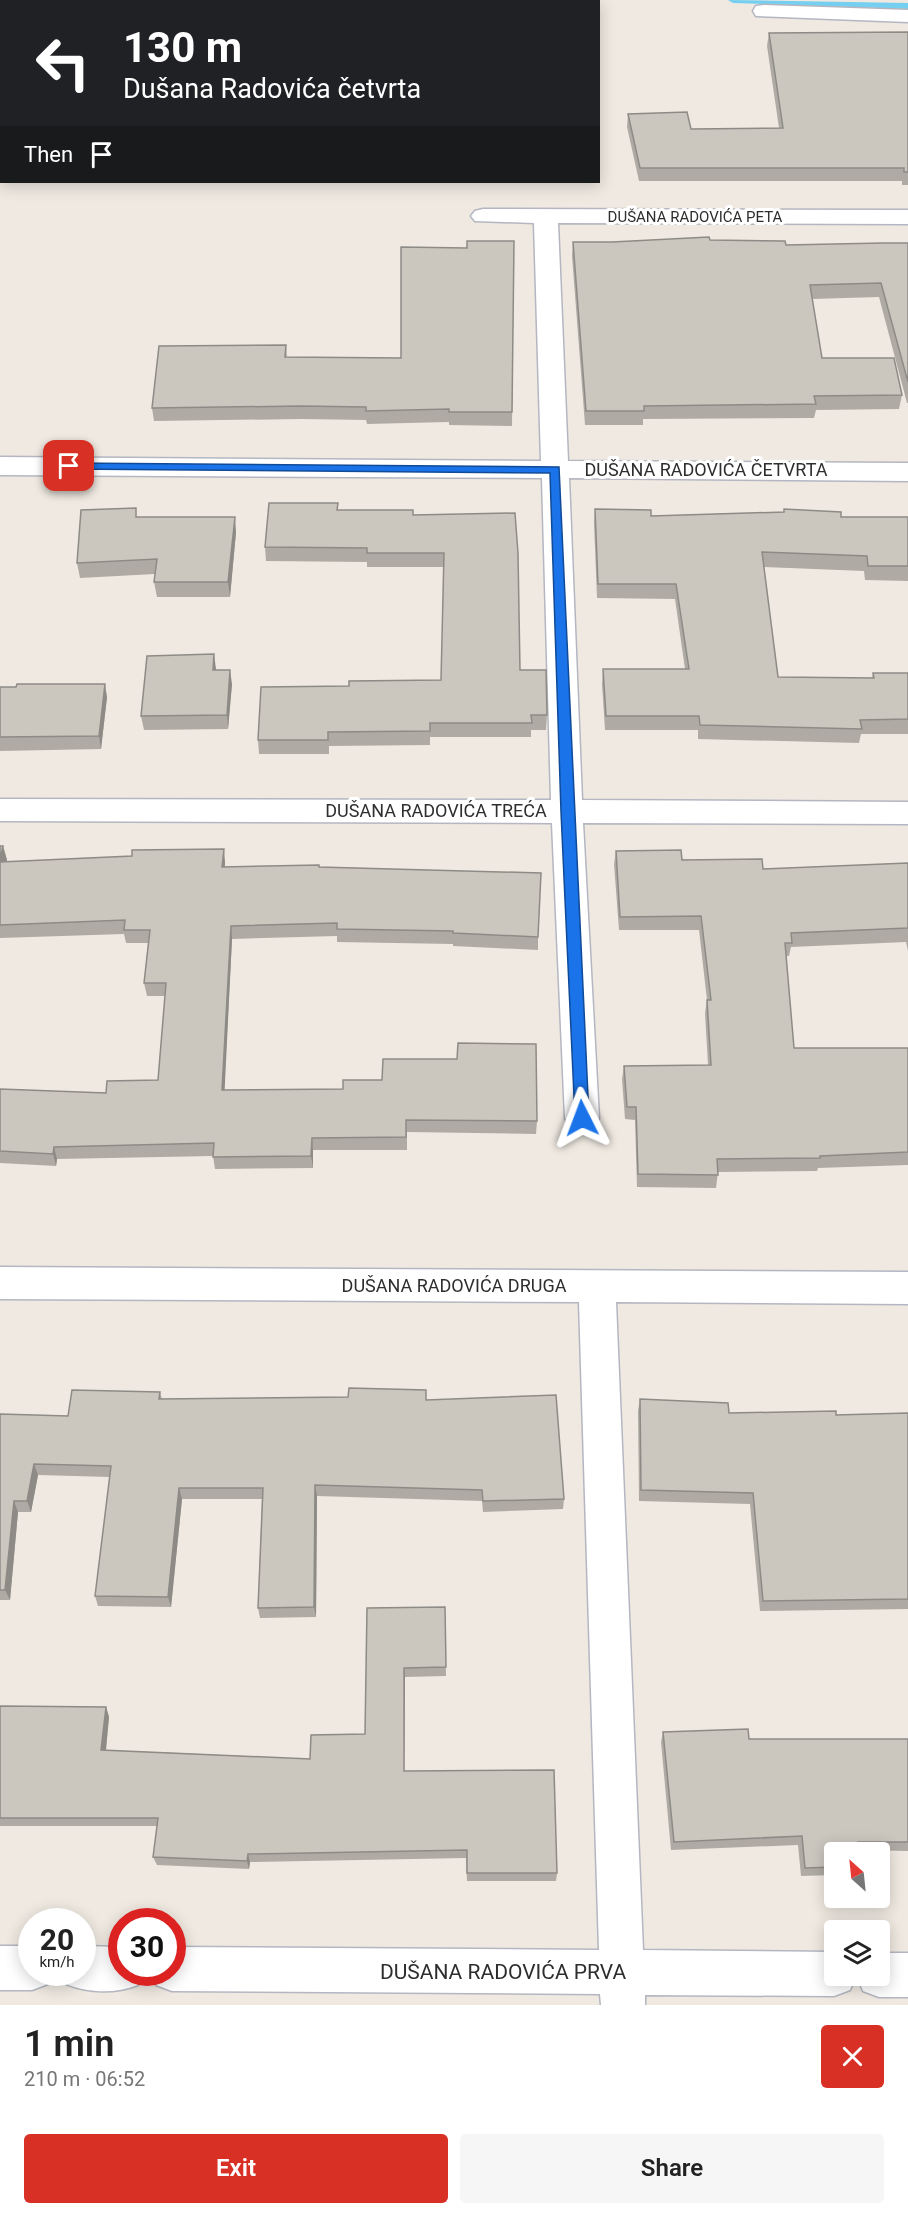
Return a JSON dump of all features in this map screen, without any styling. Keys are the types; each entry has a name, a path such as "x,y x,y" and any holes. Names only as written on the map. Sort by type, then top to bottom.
{"street":[{"path":"764,11 908,16"},
{"name":"DUŠANA RADOVIĆA PETA","path":"483,216 908,218"},
{"path":"546,216 567,812 582,1118"},
{"name":"DUŠANA RADOVIĆA ČETVRTA","path":"0,466 908,472"},
{"name":"DUŠANA RADOVIĆA TREĆA","path":"0,810 908,813"},
{"name":"DUŠANA RADOVIĆA DRUGA","path":"0,1283 908,1288"},
{"path":"597,1286 622,1989"},
{"path":"0,1968 18,1968"},
{"name":"DUŠANA RADOVIĆA PRVA","path":"186,1970 622,1989 824,1975"},
{"path":"890,1975 908,1975"}],"building":[{"path":"908,32 908,172 904,172 904,168 640,168 628,114 687,112 691,129 783,128 769,33"},
{"path":"709,237 710,240 785,241 786,245 908,243 908,382 881,283 810,285 822,358 894,358 902,395 814,396 816,404 644,406 644,411 586,411 573,242"},
{"path":"467,241 514,241 512,412 449,412 449,409 366,411 366,407 301,406 152,408 159,346 286,345 285,357 401,358 401,247 467,248"},
{"path":"269,503 338,503 337,510 413,510 413,515 515,513 520,670 546,670 547,715 531,715 532,723 430,723 430,731 328,732 328,740 258,740 261,687 349,686 349,681 441,680 444,553 367,553 367,548 265,547"},
{"path":"136,508 136,517 235,517 228,582 154,582 157,559 77,563 81,510"},
{"path":"595,509 651,510 651,516 784,512 784,509 841,512 841,517 908,517 908,566 868,566 867,556 762,552 778,677 874,678 873,673 908,673 908,719 860,720 862,729 700,725 699,716 606,716 603,669 689,669 676,584 598,584"},
{"path":"214,654 213,670 230,670 227,715 141,716 147,656"},
{"path":"17,684 105,684 99,736 0,737 0,687 16,687"},
{"path":"224,849 222,867 319,865 319,867 541,873 538,937 453,933 453,931 337,929 337,923 231,926 222,1090 343,1089 343,1080 382,1080 383,1059 457,1059 458,1043 536,1044 537,1121 406,1120 406,1137 312,1138 311,1156 213,1157 214,1143 54,1147 53,1154 0,1151 0,1089 106,1093 107,1081 158,1080 166,983 144,983 150,930 124,930 125,920 0,925 0,862 132,856 132,850"},
{"path":"681,850 682,860 762,859 763,869 908,863 908,928 791,933 792,943 785,943 794,1048 908,1048 908,1152 820,1156 820,1158 717,1159 718,1175 638,1174 636,1107 627,1107 624,1066 711,1065 707,1000 711,1000 701,916 620,917 616,851"},
{"path":"349,1388 426,1390 426,1400 556,1395 564,1499 483,1501 482,1490 315,1485 314,1607 258,1608 263,1488 179,1488 168,1597 95,1596 111,1466 34,1464 27,1501 14,1501 5,1590 0,1590 0,1414 68,1416 72,1390 160,1392 159,1399 348,1397"},
{"path":"640,1399 728,1403 729,1413 836,1411 836,1415 908,1413 908,1599 763,1601 753,1493 641,1490"},
{"path":"445,1607 446,1667 404,1668 404,1771 554,1770 557,1873 467,1873 467,1850 248,1854 247,1861 153,1857 158,1818 0,1818 0,1706 106,1707 101,1750 310,1759 311,1735 365,1734 367,1608"},
{"path":"748,1729 749,1739 908,1739 908,1842 824,1842 824,1867 805,1868 802,1836 674,1842 663,1732"}],"waterway":[{"path":"733,0 908,6"}],"route":[{"path":"69,466 555,470 567,812 582,1118"}]}
